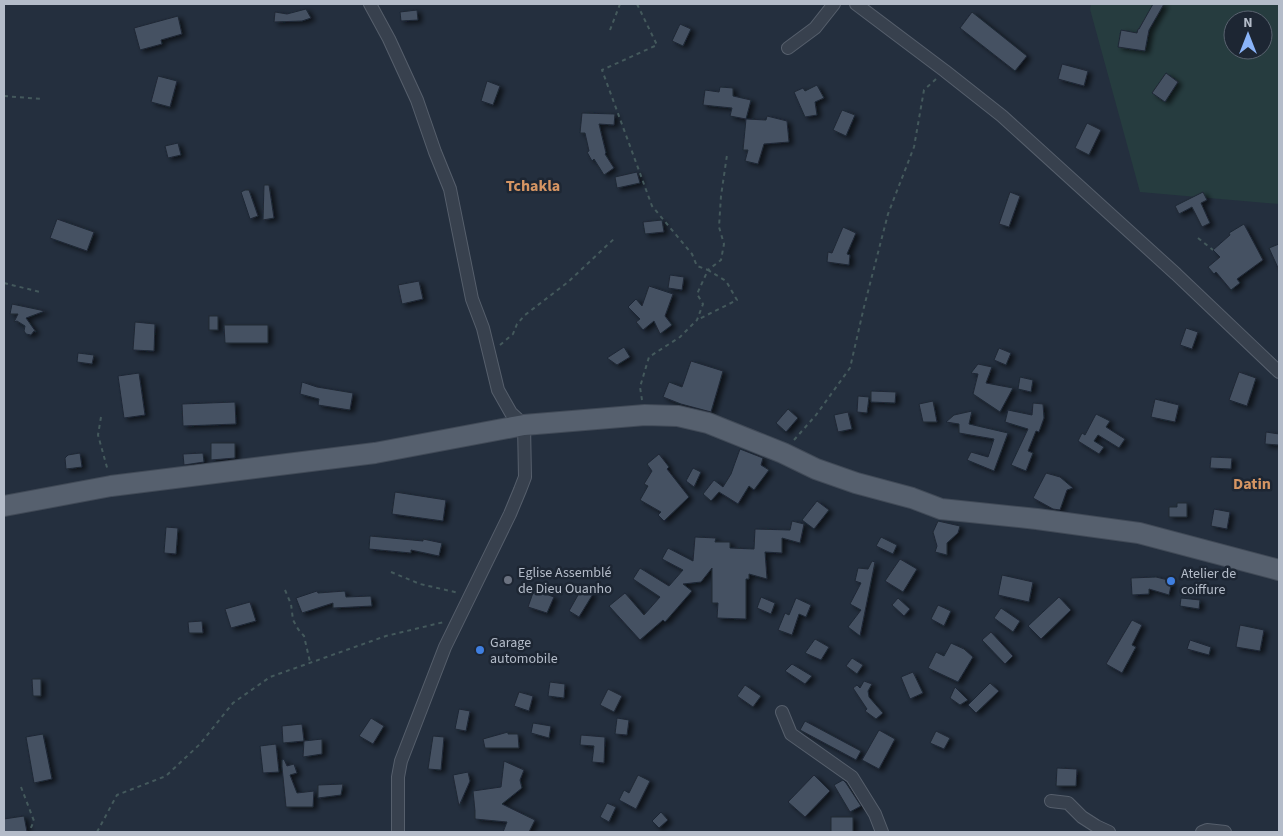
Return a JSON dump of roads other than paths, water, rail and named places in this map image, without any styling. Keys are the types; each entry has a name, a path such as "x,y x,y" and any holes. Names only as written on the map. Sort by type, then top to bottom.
{"main road":[{"path":"4,506 111,486 375,453 524,425 645,415 678,416 708,423 783,453 816,469 856,483 912,498 941,509 1037,519 1139,533 1279,570"}],"street":[{"path":"370,4 389,39 417,100 450,189 472,299 490,352 498,390 511,413 524,425 524,477 510,514 445,647 401,761 398,777 398,832"},
{"path":"788,48 815,28 834,4"},
{"path":"856,4 1002,116 1278,367"},
{"path":"782,712 791,734 852,777 875,814 882,832"},
{"path":"1051,802 1068,803 1096,826 1109,832"},
{"path":"1202,832 1207,830 1225,832"}],"place":[{"name":"Eglise Assemblé de Dieu Ouanho","path":"508,580"},
{"name":"Atelier de coiffure","path":"1171,581"},
{"name":"Garage automobile","path":"480,650"}],"district":[{"name":"Tchakla","path":"533,185"},
{"name":"Datin","path":"1252,483"}]}
